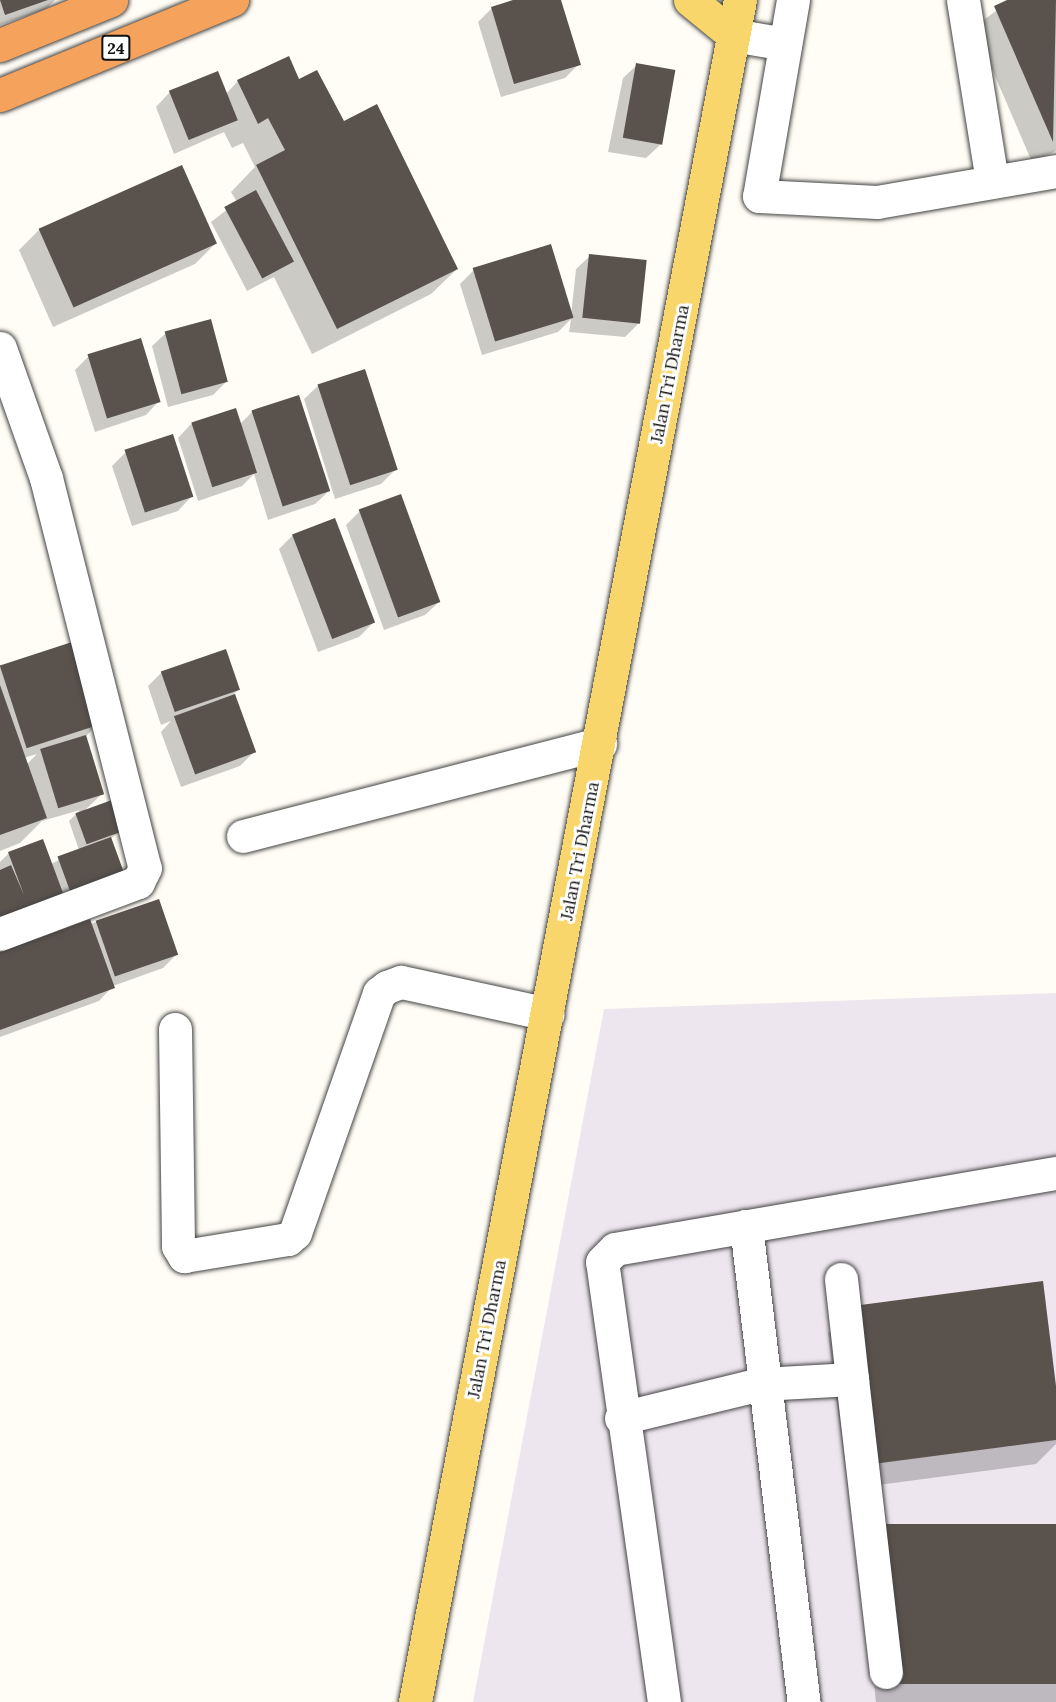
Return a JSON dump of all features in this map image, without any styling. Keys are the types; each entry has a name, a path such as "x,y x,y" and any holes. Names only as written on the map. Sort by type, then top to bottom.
{"highway":[{"path":"0,45 111,0"},
{"name":"24","path":"0,95 232,0"}],"main road":[{"path":"690,0 733,35"},
{"name":"Jalan Tri Dharma","path":"416,1702 740,0"}],"street":[{"path":"793,0 759,196 877,202 1056,171"},
{"path":"963,0 992,182"},
{"path":"733,35 785,44"},
{"path":"0,348 46,478 145,868 138,882 0,934"},
{"path":"243,836 600,744"},
{"path":"175,1029 177,1246 184,1256 288,1239 295,1233 379,993 387,987 400,982 548,1014"},
{"path":"664,1702 621,1418 602,1262 615,1250 1056,1173"},
{"path":"746,1226 761,1384 804,1702"},
{"path":"841,1279 886,1672"},
{"path":"621,1418 761,1384 852,1379"}],"shaded area":[{"path":"1056,993 1056,1702 473,1702 604,1009"}],"building":[{"path":"0,0 48,0 5,15"},
{"path":"513,0 561,0 581,65 514,84 491,7"},
{"path":"1007,0 1056,0 1053,142 994,6"},
{"path":"289,56 299,79 317,70 344,121 377,104 458,269 337,329 256,165 285,150 268,118 258,124 237,80"},
{"path":"636,63 675,70 662,145 623,138"},
{"path":"218,71 238,120 189,140 169,91"},
{"path":"182,165 217,244 74,307 39,229"},
{"path":"256,190 294,262 262,278 224,207"},
{"path":"551,244 574,318 495,342 473,268"},
{"path":"589,254 647,260 640,324 582,318"},
{"path":"211,319 228,382 181,394 165,331"},
{"path":"141,338 161,402 107,418 87,354"},
{"path":"365,369 398,470 350,485 317,384"},
{"path":"299,395 330,491 283,507 251,410"},
{"path":"236,408 257,473 212,487 191,423"},
{"path":"173,434 193,497 145,513 124,450"},
{"path":"401,494 440,602 398,617 359,509"},
{"path":"335,518 375,623 332,639 292,534"},
{"path":"72,642 99,725 27,748 0,665"},
{"path":"226,649 240,690 175,712 161,671"},
{"path":"0,685 47,818 0,835"},
{"path":"235,694 256,752 195,774 174,716"},
{"path":"86,735 104,794 58,808 40,749"},
{"path":"112,800 123,831 87,844 75,813"},
{"path":"111,837 125,876 71,895 57,856"},
{"path":"43,839 63,893 0,918 0,870 11,865 24,895 8,852"},
{"path":"159,899 178,955 115,977 96,921"},
{"path":"90,919 115,988 0,1030 0,952"},
{"path":"1043,1281 1056,1386 1056,1440 873,1464 853,1306"},
{"path":"886,1524 1056,1524 1056,1684 886,1684"}]}
